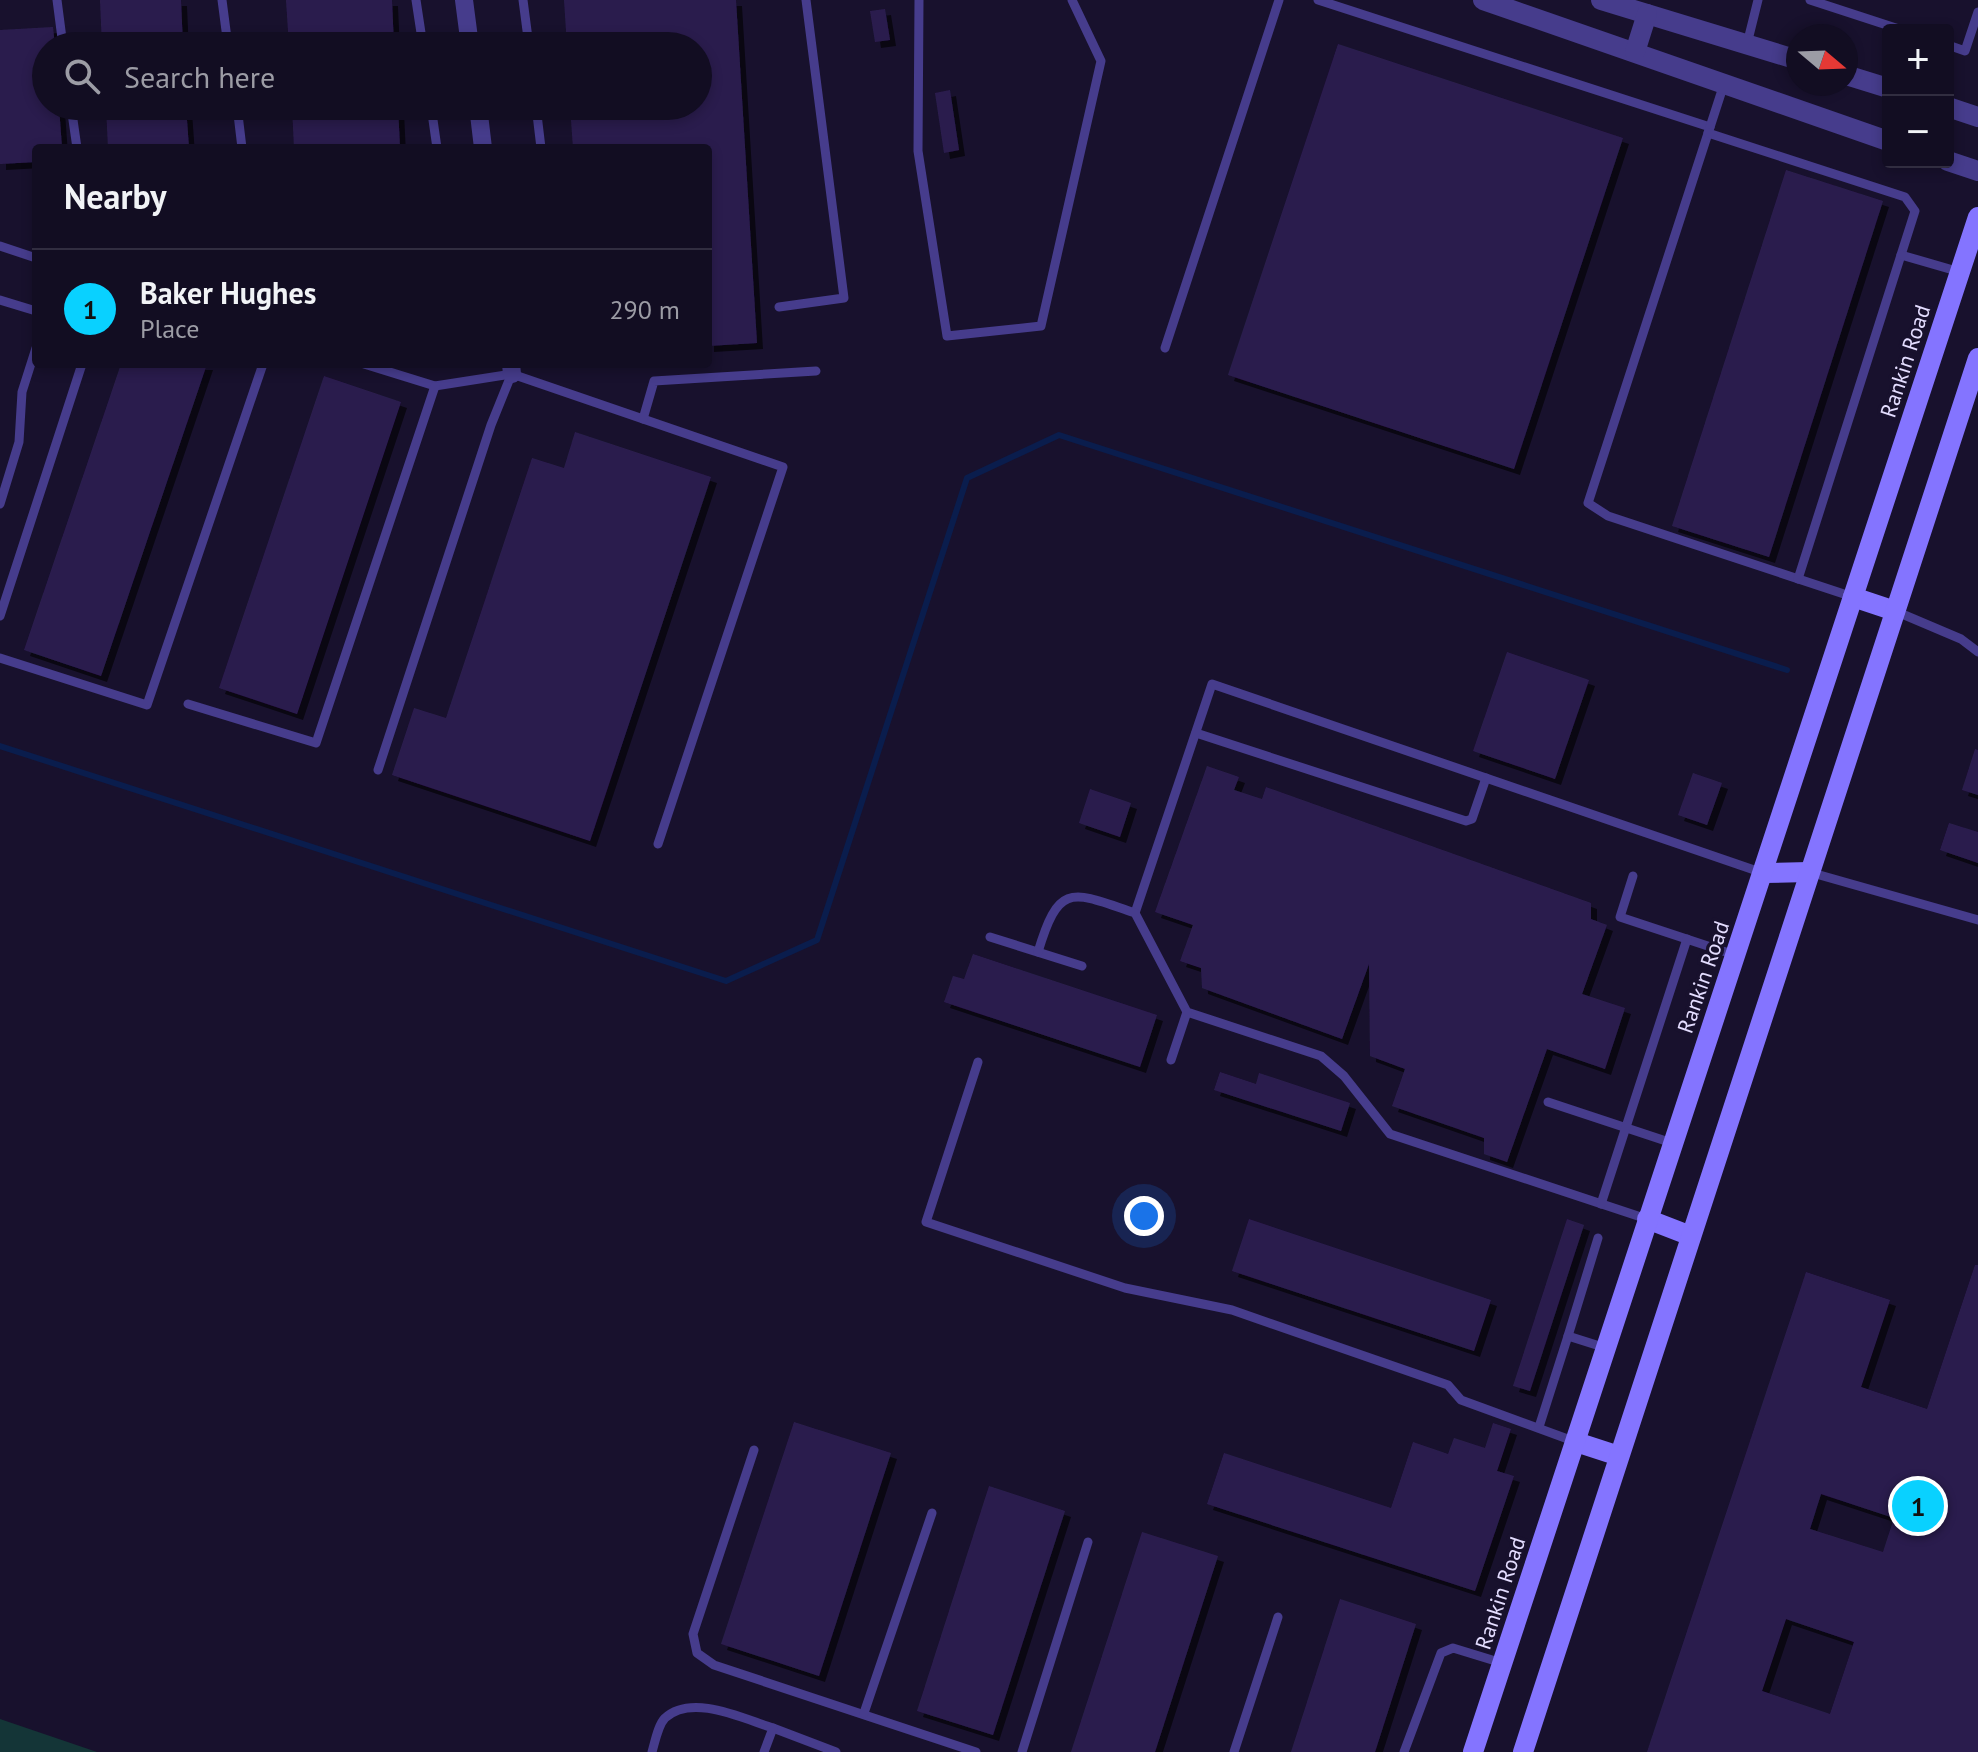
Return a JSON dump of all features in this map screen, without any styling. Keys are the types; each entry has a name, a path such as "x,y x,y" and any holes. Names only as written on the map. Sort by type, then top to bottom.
{"main road":[{"name":"Rankin Road","path":"1473,1752 1978,217"},
{"path":"1523,1752 1978,358"},
{"path":"1853,597 1895,611"},
{"path":"1763,873 1809,872"},
{"path":"1647,1219 1691,1236"},
{"path":"1576,1442 1619,1456"}],"street":[{"path":"464,0 468,32"},
{"path":"1483,0 1882,139"},
{"path":"1601,0 1649,7 1786,56"},
{"path":"1635,52 1649,7"},
{"path":"1858,79 1882,86"},
{"path":"1954,109 1978,117"},
{"path":"480,120 483,144"},
{"path":"1954,163 1978,171"}],"lane":[{"path":"57,0 61,32"},
{"path":"222,0 226,32"},
{"path":"416,0 421,32"},
{"path":"523,0 527,32"},
{"path":"779,307 844,298 806,0"},
{"path":"919,0 918,151 947,336 1041,326 1101,61 1072,0"},
{"path":"1165,348 1279,0"},
{"path":"1318,0 1905,197 1915,211 1798,579"},
{"path":"1747,44 1758,0"},
{"path":"1810,0 1884,24"},
{"path":"1954,47 1965,51 1978,12"},
{"path":"1724,84 1588,503 1608,516 1853,597"},
{"path":"73,120 76,144"},
{"path":"239,120 242,144"},
{"path":"433,120 436,144"},
{"path":"538,120 541,144"},
{"path":"0,246 32,257"},
{"path":"1901,255 1960,272"},
{"path":"0,300 32,310"},
{"path":"1,498 19,442 22,392 32,361"},
{"path":"0,616 81,368"},
{"path":"0,658 147,705 262,368"},
{"path":"377,368 435,386 510,368"},
{"path":"378,770 491,425 514,368"},
{"path":"516,368 643,419 783,467 658,844"},
{"path":"643,419 654,381 816,371"},
{"path":"188,704 316,743 435,386"},
{"path":"1895,611 1961,639 1978,652"},
{"path":"1135,913 1212,684 1763,873"},
{"path":"1196,733 1466,821 1472,819 1486,778"},
{"path":"1809,872 1978,920"},
{"path":"1633,876 1620,917 1735,955"},
{"path":"1038,952 1049,915 1059,902 1073,897 1090,898 1135,913 1187,1012 1321,1056 1344,1076 1390,1134 1647,1219"},
{"path":"990,937 1082,966"},
{"path":"1601,1204 1687,939"},
{"path":"1171,1060 1187,1012"},
{"path":"978,1062 926,1222 1125,1288 1232,1310 1448,1385 1461,1400 1576,1442"},
{"path":"1548,1102 1672,1143"},
{"path":"1539,1427 1598,1238"},
{"path":"1568,1336 1606,1348"},
{"path":"754,1450 693,1634 697,1653 714,1665 976,1752"},
{"path":"864,1713 932,1513"},
{"path":"1022,1752 1088,1542"},
{"path":"1234,1752 1278,1617"},
{"path":"1404,1752 1441,1653 1453,1648 1502,1663"},
{"path":"652,1752 663,1720 675,1711 694,1707 773,1728 836,1752"},
{"path":"764,1752 773,1728"}],"green space":[{"path":"0,1719 97,1752 0,1752"}],"building":[{"path":"100,0 181,0 182,32 101,32"},
{"path":"286,0 392,0 393,32 288,32"},
{"path":"564,0 736,0 757,343 712,346 712,144 573,144 571,120 712,120 712,32 566,32"},
{"path":"885,9 890,40 875,42 870,11"},
{"path":"53,27 54,32 32,32 32,120 60,120 62,144 32,144 32,162 0,164 0,30"},
{"path":"1338,44 1623,138 1514,469 1228,375"},
{"path":"950,90 959,150 944,153 935,93"},
{"path":"107,120 187,120 189,144 108,144"},
{"path":"293,120 399,120 400,144 294,144"},
{"path":"1786,170 1883,201 1769,557 1672,526"},
{"path":"120,368 206,368 101,676 24,650"},
{"path":"324,376 401,402 297,714 219,688"},
{"path":"575,432 711,477 590,841 392,775 414,708 446,718 532,458 564,468"},
{"path":"1507,652 1589,680 1555,779 1473,751"},
{"path":"1975,749 1978,750 1978,795 1962,790"},
{"path":"1207,766 1239,777 1234,790 1262,799 1266,787 1591,903 1591,919 1607,925 1582,994 1625,1008 1605,1069 1547,1049 1507,1162 1484,1154 1484,1138 1392,1106 1405,1069 1370,1056 1369,964 1342,1039 1202,988 1201,968 1180,961 1193,925 1155,912"},
{"path":"1693,773 1722,783 1707,825 1678,815"},
{"path":"1090,789 1131,803 1120,837 1079,823"},
{"path":"1949,823 1978,832 1978,863 1940,850"},
{"path":"973,954 1157,1015 1140,1067 944,1002 953,976 964,979"},
{"path":"1220,1072 1256,1084 1259,1073 1350,1103 1341,1131 1214,1090"},
{"path":"1249,1219 1491,1300 1474,1351 1232,1271"},
{"path":"1567,1219 1584,1225 1530,1391 1513,1386"},
{"path":"1975,1265 1978,1265 1978,1752 1647,1752 1806,1272 1890,1300 1861,1387 1927,1409","holes":["1821,1494 1894,1518 1883,1552 1810,1529","1786,1619 1854,1642 1830,1714 1762,1691"]},
{"path":"794,1422 891,1453 819,1676 721,1644"},
{"path":"1493,1423 1511,1429 1497,1471 1514,1476 1475,1591 1207,1504 1224,1453 1391,1508 1413,1442 1448,1454 1454,1438 1485,1448"},
{"path":"989,1486 1065,1511 993,1735 917,1711"},
{"path":"1142,1532 1218,1556 1155,1752 1071,1752"},
{"path":"1340,1599 1416,1624 1375,1752 1291,1752"}],"waterway":[{"path":"0,746 726,981 817,940 967,478 1059,435 1787,670"}],"place":[{"name":"Baker Hughes","path":"1918,1506"}]}
